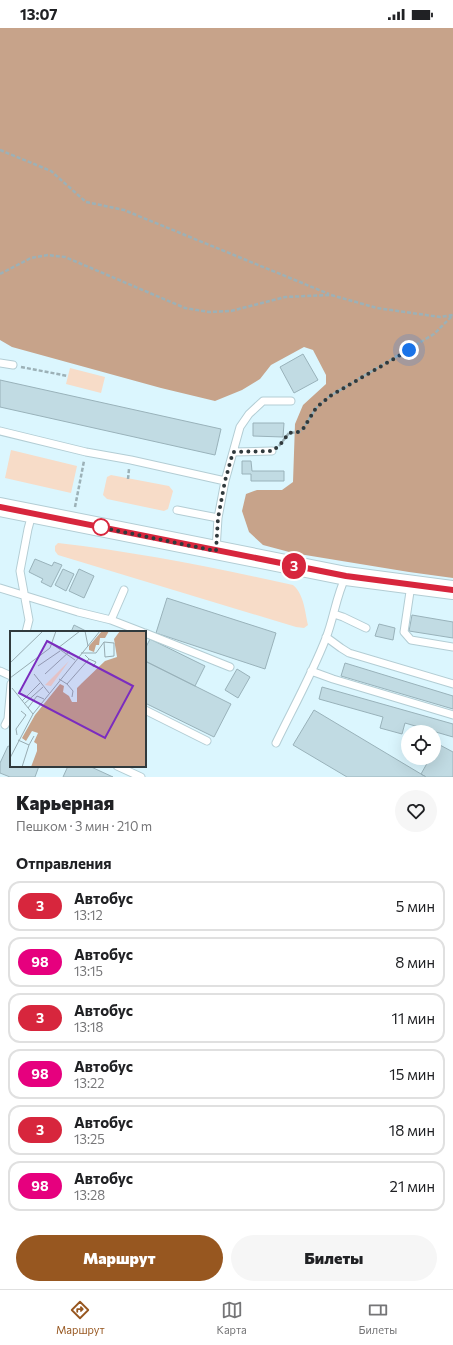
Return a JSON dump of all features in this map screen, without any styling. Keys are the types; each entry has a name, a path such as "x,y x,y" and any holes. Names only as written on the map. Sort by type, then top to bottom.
{"street":[{"path":"0,507 346,576 453,590"}],"lane":[{"path":"0,363 13,365"},
{"path":"216,551 218,518 225,481 240,427 248,414 263,401 291,401"},
{"path":"0,431 86,452 131,460 225,481"},
{"path":"233,452 272,451"},
{"path":"177,510 218,518"},
{"path":"26,631 29,620 20,571 32,514"},
{"path":"276,743 326,637 341,586 346,576"},
{"path":"411,585 404,632 411,640 453,647"},
{"path":"0,588 78,612 111,620 139,631"},
{"path":"111,620 124,590"},
{"path":"334,614 344,617 366,628"},
{"path":"146,633 230,667"},
{"path":"326,637 349,653 453,684"},
{"path":"0,671 10,676"},
{"path":"311,671 453,715"},
{"path":"5,726 8,719 10,696"},
{"path":"146,710 207,741"},
{"path":"119,767 140,777"}],"path":[{"path":"0,150 51,171 86,202 124,210 331,295 377,308 440,317 452,315"},
{"path":"0,274 31,258 48,254 65,257 185,308 209,312 231,311 285,297 331,295"},
{"path":"272,451 280,445 289,433 299,432 303,429 316,408 330,396 434,334 452,315"},
{"path":"13,365 68,376"},
{"path":"72,522 86,452"}],"shaded area":[{"path":"0,28 453,28 453,578 293,553 263,545 249,532 242,511 246,494 257,490 282,490 293,482 295,424 303,405 326,384 326,375 313,350 304,347 271,365 260,379 242,390 215,401 161,388 12,347 0,340"},
{"path":"70,368 105,377 101,393 66,384"},
{"path":"11,450 77,466 71,493 5,478"},
{"path":"111,475 169,486 173,491 168,509 164,511 107,499 103,495 107,477"},
{"path":"58,543 176,561 293,585 300,593 302,598 308,625 304,628 296,627 58,555 55,551 55,546"}],"building":[{"path":"303,354 318,380 294,393 280,367"},
{"path":"0,380 221,429 215,455 0,407"},
{"path":"253,423 284,423 283,437 253,436"},
{"path":"242,461 251,461 252,471 284,471 284,481 251,481 251,474 242,474"},
{"path":"35,559 52,566 54,562 62,565 51,587 41,582 43,579 29,572"},
{"path":"63,569 74,574 66,591 55,585"},
{"path":"79,569 94,576 84,598 69,591"},
{"path":"167,598 276,633 265,669 156,633"},
{"path":"412,615 453,622 453,638 409,631"},
{"path":"379,624 395,628 393,640 375,636"},
{"path":"74,625 86,631 71,631"},
{"path":"150,639 205,666 195,686 146,662 146,647"},
{"path":"146,662 231,704 214,737 146,703"},
{"path":"345,663 453,696 453,709 341,676"},
{"path":"237,669 250,677 238,698 225,690"},
{"path":"322,687 453,724 453,737 441,734 441,725 412,725 405,723 404,725 401,725 401,734 380,728 383,717 319,699"},
{"path":"314,710 401,762 401,765 406,765 426,777 347,777 293,745"},
{"path":"8,746 10,747 10,767 39,767 35,777 10,777 0,773 0,763"},
{"path":"441,746 453,752 453,777 426,777 421,774 426,765 441,765"},
{"path":"68,767 91,767 113,777 63,777"}],"bus line":[{"name":"3","path":"0,507 346,576 453,590"}],"route":[{"path":"101,527 99,527 216,551 218,518 225,481 233,452 272,451 280,445 289,433 299,432 303,429 316,408 330,396 409,350"}]}
